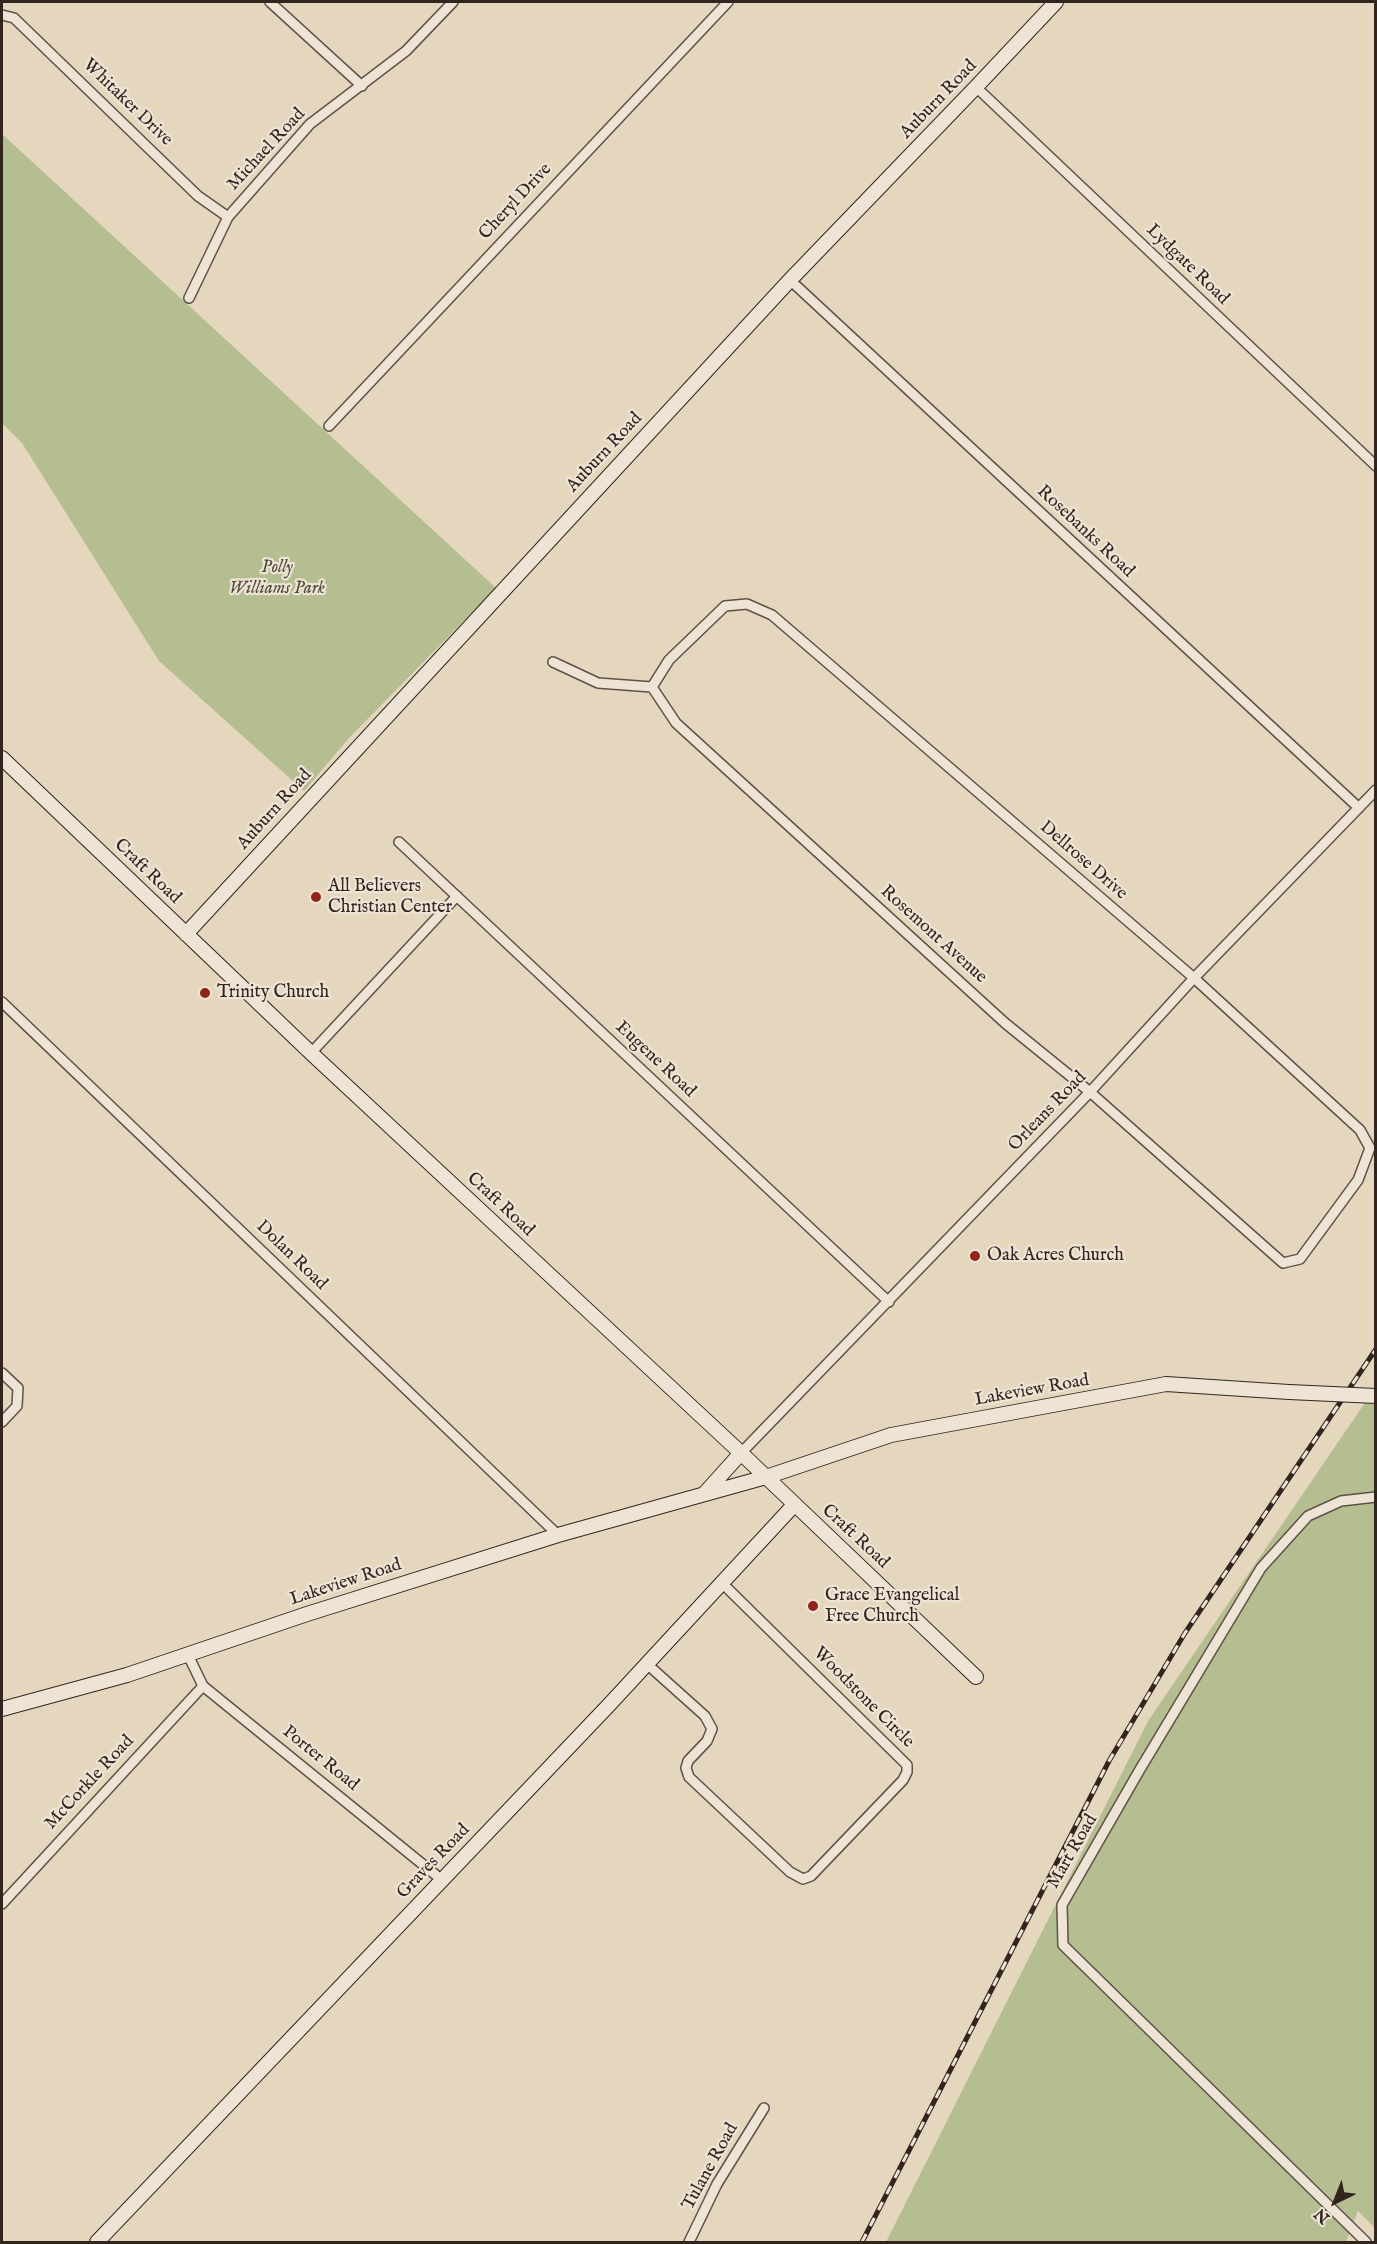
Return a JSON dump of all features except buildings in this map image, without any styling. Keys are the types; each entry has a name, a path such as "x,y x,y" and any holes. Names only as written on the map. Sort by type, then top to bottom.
{"street":[{"path":"270,2 362,86"},
{"name":"Michael Road","path":"189,298 228,217 310,124 406,51 453,2"},
{"name":"Cheryl Drive","path":"329,426 728,2"},
{"name":"Auburn Road","path":"186,934 790,280 1056,2"},
{"name":"Whitaker Drive","path":"2,15 14,18 198,196 228,217"},
{"name":"Lydgate Road","path":"976,87 1376,466"},
{"name":"Rosebanks Road","path":"790,280 1359,808"},
{"name":"Dellrose Drive","path":"652,687 669,660 725,606 747,604 772,615 1194,978 1360,1130 1370,1148 1358,1180 1307,1250 1300,1259 1283,1263"},
{"path":"553,662 598,683 652,687"},
{"name":"Rosemont Avenue","path":"652,687 675,723 1005,1023 1090,1092 1283,1263"},
{"name":"Craft Road","path":"2,758 311,1053 766,1477 976,1677"},
{"name":"Orleans Road","path":"741,1454 1090,1092 1194,978 1376,790"},
{"name":"Eugene Road","path":"399,842 889,1302"},
{"path":"311,1053 458,897"},
{"name":"Dolan Road","path":"2,1002 558,1535"},
{"path":"2,1373 18,1389 17,1406 2,1422"},
{"name":"Lakeview Road","path":"2,1709 127,1675 307,1614 558,1535 766,1477 891,1435 1166,1384 1376,1396"},
{"name":"Lakeview Road","path":"704,1494 726,1473 741,1454"},
{"name":"Mart Road","path":"1366,2242 1063,1945 1062,1905 1261,1568 1308,1516 1341,1502 1376,1497"},
{"name":"Graves Road","path":"97,2242 723,1584 794,1505"},
{"name":"Woodstone Circle","path":"647,1664 705,1716 712,1729 706,1741 688,1761 686,1768 689,1777 790,1872 803,1879 811,1876 903,1780 907,1772 907,1765 723,1584"},
{"name":"Porter Road","path":"188,1654 203,1686 442,1880"},
{"name":"McCorkle Road","path":"2,1904 203,1686"},
{"name":"Tulane Road","path":"688,2242 717,2184 764,2108"}],"green space":[{"name":"Polly Williams Park","path":"2,134 496,588 349,738 304,791 159,661 22,443 2,423"},
{"path":"1375,1388 1375,2228 1358,2211 1346,2242 886,2242 1148,1721"}],"railway":[{"path":"862,2242 1109,1761 1185,1633 1376,1349"}],"place":[{"name":"All Believers Christian Center","path":"316,897"},
{"name":"Trinity Church","path":"205,993"},
{"name":"Oak Acres Church","path":"975,1256"},
{"name":"Grace Evangelical Free Church","path":"813,1606"}]}
